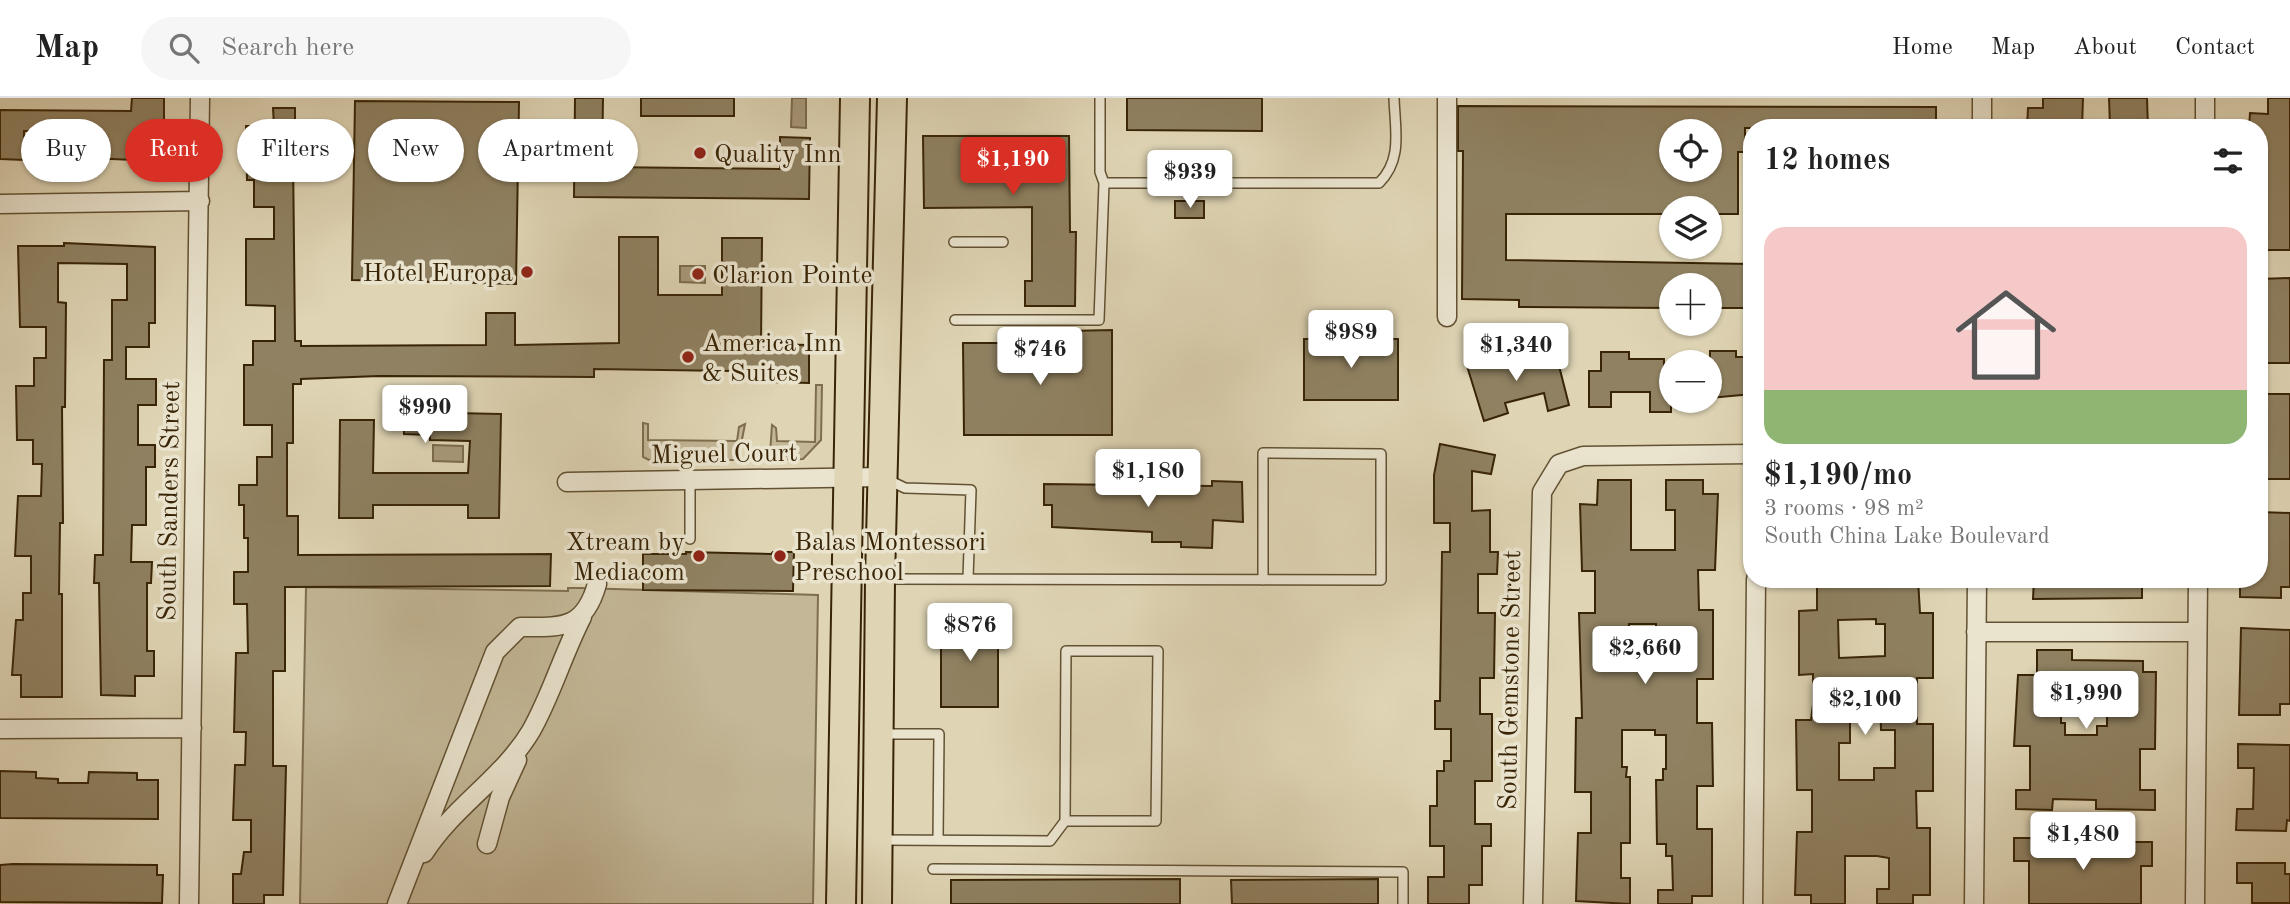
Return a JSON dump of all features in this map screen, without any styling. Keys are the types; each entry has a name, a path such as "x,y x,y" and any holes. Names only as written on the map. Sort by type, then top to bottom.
{"main road":[{"path":"841,904 855,98"},
{"path":"877,904 880,579 892,98"}],"street":[{"name":"South Sanders Street","path":"189,904 200,98"},
{"path":"1447,98 1447,317"},
{"path":"1982,98 1982,119"},
{"path":"2205,98 2205,119"},
{"path":"0,204 200,201"},
{"name":"South Gemstone Street","path":"1533,904 1539,508 1542,492 1559,464 1583,456 1743,454"},
{"name":"Miguel Court","path":"567,482 882,477"},
{"path":"487,844 500,797 582,617 588,611 597,584"},
{"path":"1753,904 1756,588"},
{"path":"1974,904 1977,588"},
{"path":"2195,904 2198,588"},
{"path":"397,904 495,652 520,627 553,627 582,617"},
{"path":"1976,632 2197,632"},
{"path":"0,729 192,728"},
{"path":"410,876 451,819 496,776 530,731"}],"lane":[{"path":"955,320 1099,320 1104,183 1100,172 1100,98"},
{"path":"1104,183 1380,183 1394,166 1396,155 1394,98"},
{"path":"954,242 1003,242"},
{"path":"880,579 1263,580 1381,580 1381,454 1263,453 1263,580"},
{"path":"882,477 905,488 971,490 968,579"},
{"path":"690,480 690,539"},
{"path":"878,840 1050,841 1065,821 1066,651 1158,651 1156,821 1065,821"},
{"path":"879,734 940,734 939,841"},
{"path":"933,869 1403,872 1403,904"}],"shaded area":[{"path":"792,98 806,98 806,128 791,127"},
{"path":"680,266 705,266 705,283 680,282"},
{"path":"816,385 822,385 821,440 803,459 776,460 770,454 772,425 776,428 777,441 815,442"},
{"path":"643,423 648,424 648,440 737,441 739,427 745,424 738,460 649,460 643,457"},
{"path":"433,445 463,446 463,462 433,461"},
{"path":"306,587 568,591 568,588 580,588 818,595 813,904 300,904"}],"building":[{"path":"132,98 164,98 164,119 125,119 125,160 111,159 111,119 21,119 21,160 0,159 0,110 131,111"},
{"path":"575,98 603,98 603,119 575,119"},
{"path":"641,98 734,98 734,116 641,116"},
{"path":"1127,98 1262,98 1262,131 1127,130"},
{"path":"2043,98 2083,98 2082,119 2027,119 2028,108 2043,108"},
{"path":"2109,98 2147,98 2148,119 2110,119"},
{"path":"2268,98 2290,98 2290,250 2268,250 2268,119 2250,119 2250,113 2268,114"},
{"path":"355,101 519,102 519,119 478,119 478,182 518,182 516,284 352,280"},
{"path":"1458,106 1936,107 1936,119 1743,119 1743,152 1738,152 1738,214 1722,214 1722,196 1659,196 1659,214 1506,214 1506,260 1743,264 1743,308 1722,308 1722,273 1659,273 1659,308 1519,307 1519,300 1462,299 1463,151 1458,151"},
{"path":"273,108 295,108 295,119 274,119"},
{"path":"923,136 1069,136 1070,232 1076,232 1075,306 1025,306 1025,281 1032,281 1032,207 924,208"},
{"path":"780,137 810,138 809,199 574,197 574,182 638,182 638,167 780,169"},
{"path":"254,182 293,182 295,341 301,341 301,346 486,345 486,313 515,313 515,345 619,343 619,237 658,237 658,295 722,295 722,238 762,238 761,344 809,345 809,383 769,382 769,377 731,377 731,371 594,369 594,377 379,376 301,379 301,384 293,384 293,443 287,443 287,516 298,516 298,555 551,554 550,586 285,587 285,671 273,671 273,766 286,766 283,895 264,895 264,904 233,904 233,874 241,874 244,852 251,852 251,820 233,820 235,765 245,765 246,732 234,732 236,653 248,653 247,604 234,604 234,572 248,572 248,538 244,538 244,505 239,505 239,485 257,485 257,457 272,457 272,425 244,425 244,365 253,365 253,341 275,341 275,306 246,305 246,239 274,239 274,207 254,207"},
{"path":"1175,201 1204,201 1204,218 1175,218"},
{"path":"64,243 155,247 155,323 149,323 149,347 126,347 126,379 156,379 156,405 138,405 138,445 155,445 155,467 146,467 146,525 132,525 131,562 152,562 151,583 147,583 147,651 154,651 154,676 135,676 135,696 101,695 99,583 94,583 95,555 103,555 104,360 112,360 112,300 127,300 127,264 58,263 58,302 66,303 65,407 62,407 63,523 60,523 59,594 62,594 62,697 21,697 21,675 12,675 16,620 23,620 23,593 31,593 31,556 15,556 18,496 41,496 42,464 33,464 33,440 17,440 16,386 34,386 34,358 46,358 46,327 20,327 18,246 64,246"},
{"path":"2290,278 2290,363 2268,363 2268,279"},
{"path":"1112,330 1112,435 964,435 963,343 1068,343 1068,331"},
{"path":"1304,339 1398,339 1398,400 1304,400"},
{"path":"1722,351 1736,351 1736,357 1743,357 1743,395 1722,397"},
{"path":"1545,352 1548,364 1558,362 1569,405 1548,411 1544,393 1505,403 1508,413 1484,421 1467,366 1503,355 1505,361"},
{"path":"1601,352 1629,352 1629,359 1659,359 1659,412 1650,412 1650,392 1611,392 1611,407 1589,407 1589,371 1601,371"},
{"path":"2268,394 2290,394 2290,479 2268,479"},
{"path":"404,412 501,414 499,518 468,518 468,505 373,505 373,518 339,518 340,420 374,420 373,473 468,473 470,441 430,440 430,435 404,434"},
{"path":"1440,444 1495,455 1491,474 1472,471 1472,511 1490,510 1490,552 1498,552 1497,574 1478,574 1478,613 1495,613 1494,678 1480,678 1480,714 1492,714 1492,781 1475,781 1475,824 1491,824 1491,846 1482,846 1482,885 1469,885 1469,904 1428,904 1428,877 1444,877 1444,846 1430,846 1430,806 1437,806 1437,771 1444,771 1444,761 1451,761 1451,729 1435,729 1435,701 1440,701 1442,552 1450,552 1450,523 1434,523 1434,475"},
{"path":"1598,480 1631,480 1631,550 1675,550 1675,510 1666,510 1666,480 1703,480 1703,494 1718,494 1715,570 1698,570 1699,610 1713,610 1713,679 1697,679 1697,723 1712,723 1713,786 1697,786 1697,829 1712,829 1712,896 1692,896 1692,904 1658,904 1658,890 1673,890 1672,856 1666,856 1666,844 1657,844 1656,780 1663,780 1663,769 1666,769 1666,735 1655,735 1655,730 1622,730 1622,767 1627,767 1626,777 1630,777 1630,843 1621,843 1621,878 1630,878 1630,904 1576,901 1578,833 1591,833 1591,792 1575,792 1576,718 1582,718 1579,613 1595,613 1595,571 1582,571 1580,504 1597,505","holes":["1629,624 1656,624 1656,635 1671,635 1671,668 1628,667"]},
{"path":"1212,481 1242,482 1243,522 1213,520 1212,548 1181,547 1181,542 1152,542 1152,532 1052,527 1052,505 1044,505 1044,484 1212,486"},
{"path":"2268,512 2290,513 2290,587 2281,587 2281,598 2240,597 2240,588 2268,588"},
{"path":"794,552 793,591 643,590 643,554"},
{"path":"1817,588 1919,588 1920,613 1933,613 1933,678 1917,678 1917,724 1933,724 1933,791 1916,791 1917,828 1930,828 1930,895 1913,895 1913,904 1877,904 1877,889 1889,889 1889,858 1877,856 1845,856 1845,904 1811,904 1811,895 1795,895 1797,832 1812,832 1812,790 1797,790 1796,720 1811,720 1813,704 1813,674 1799,675 1799,611 1817,610","holes":["1876,619 1876,624 1885,624 1885,656 1839,658 1838,620","1850,699 1880,699 1881,730 1895,730 1895,768 1874,768 1874,780 1839,780 1839,743 1850,743"]},
{"path":"2034,588 2142,588 2142,598 2033,599"},
{"path":"941,619 998,619 998,707 941,707"},
{"path":"2241,628 2290,630 2290,704 2280,704 2280,715 2239,715"},
{"path":"2037,650 2072,650 2072,660 2143,661 2143,672 2156,672 2155,749 2140,749 2140,790 2155,790 2155,810 2096,809 2096,800 2053,799 2052,810 2016,809 2016,790 2030,790 2030,746 2014,746 2018,675 2037,675","holes":["2061,689 2107,691 2107,726 2097,726 2097,735 2065,735 2065,723 2061,723"]},
{"path":"2238,744 2290,745 2290,821 2287,820 2286,831 2236,830 2237,809 2253,809 2254,768 2238,768"},
{"path":"0,771 36,772 36,778 58,779 58,783 88,783 89,772 137,773 137,780 158,780 158,819 0,818"},
{"path":"2014,838 2069,838 2069,853 2109,853 2109,842 2152,842 2152,866 2141,866 2141,904 2029,904 2029,861 2014,861"},
{"path":"2237,863 2285,863 2285,874 2290,874 2290,903 2252,903 2252,883 2237,883"},
{"path":"0,865 157,865 157,875 163,875 162,903 0,902"},
{"path":"1180,879 1180,904 951,904 951,880"},
{"path":"1378,879 1378,904 1232,904 1231,880"}],"place":[{"name":"Quality Inn","path":"700,153"},
{"name":"Hotel Europa","path":"527,272"},
{"name":"Clarion Pointe","path":"698,274"},
{"name":"America Inn & Suites","path":"688,357"},
{"name":"Xtream by Mediacom","path":"699,556"},
{"name":"Balas Montessori Preschool","path":"780,556"}]}
